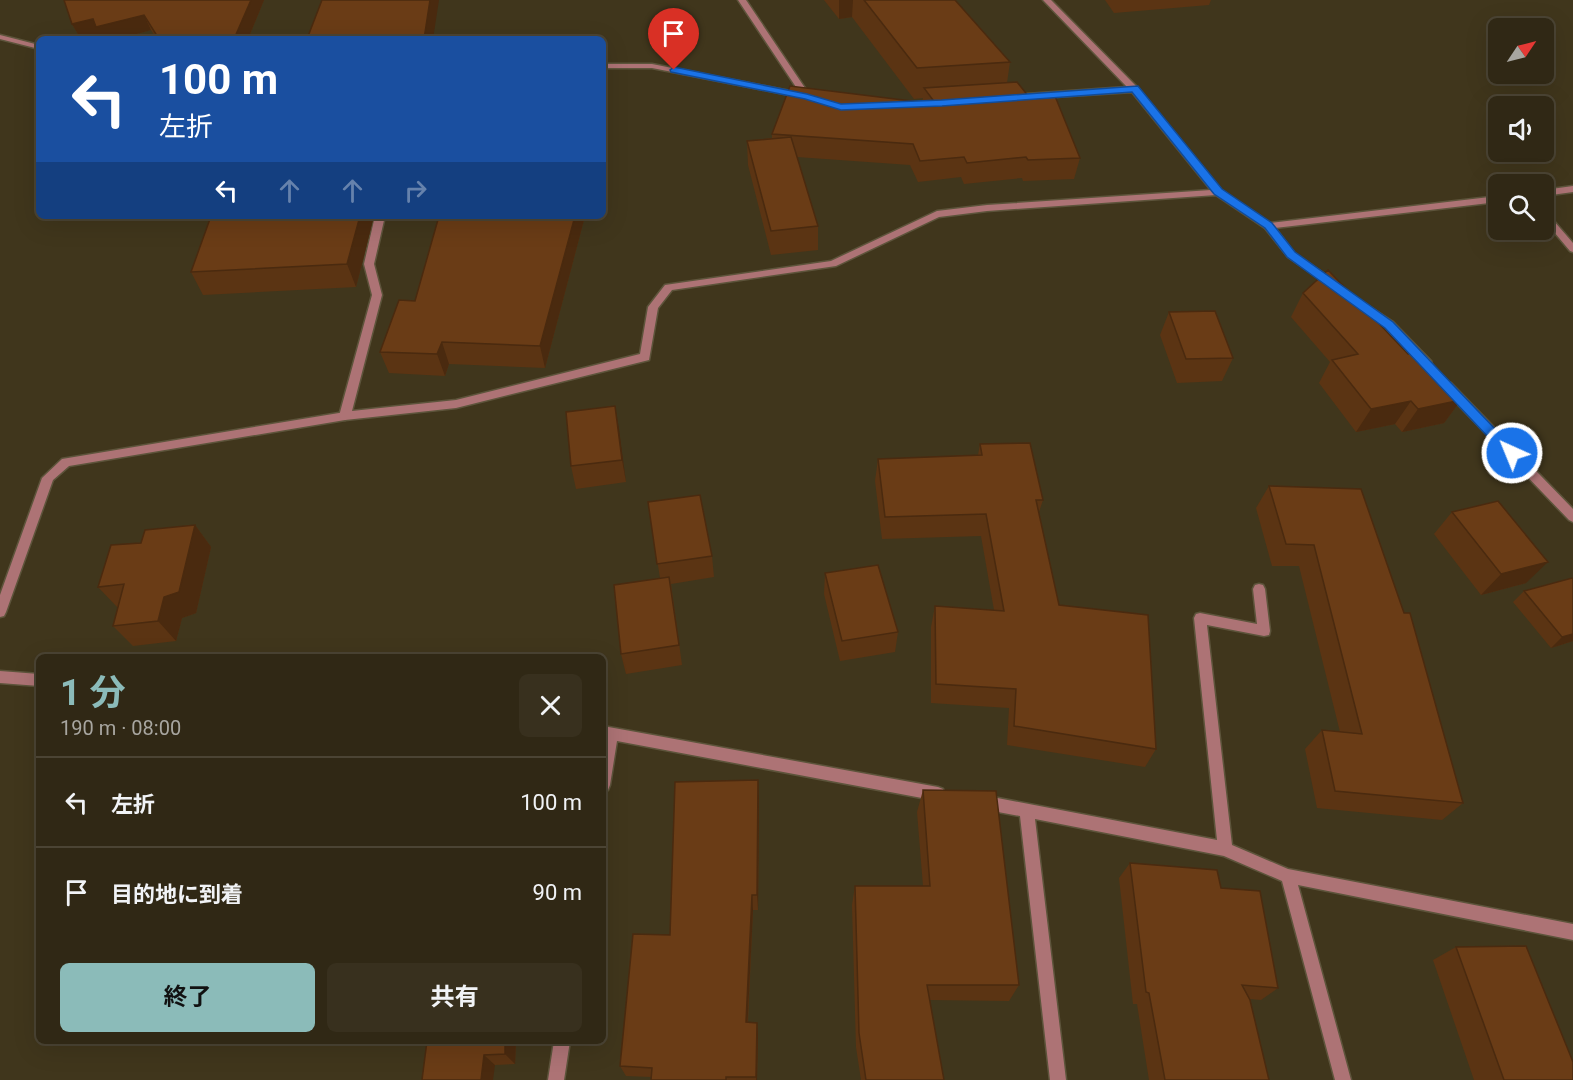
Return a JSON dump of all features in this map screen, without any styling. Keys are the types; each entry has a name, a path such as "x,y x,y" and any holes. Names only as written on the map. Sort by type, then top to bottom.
{"street":[{"path":"742,0 807,97"},
{"path":"1047,0 1134,88 1218,192 1269,226 1291,255 1389,325 1573,517"},
{"path":"0,36 36,46"},
{"path":"606,66 652,66 818,100"},
{"path":"998,99 1134,88"},
{"path":"1554,192 1573,189"},
{"path":"0,612 48,478 66,462 345,416 456,404 645,357 653,307 669,287 833,264 937,214 987,208 1218,192"},
{"path":"1269,226 1488,200"},
{"path":"345,416 376,295 369,264 379,219"},
{"path":"1554,227 1573,249"},
{"path":"1225,849 1200,618 1264,631 1259,589"},
{"path":"0,677 36,680"},
{"path":"607,733 1225,849 1288,876 1573,932"},
{"path":"1027,811 1058,1080"},
{"path":"1288,876 1343,1080"},
{"path":"556,1080 562,1044"}],"building":[{"path":"64,0 251,0 235,36 157,36 144,15 96,27 93,19 72,24"},
{"path":"322,0 430,0 424,36 308,36"},
{"path":"864,0 955,0 1010,62 917,68"},
{"path":"1017,82 1029,97 1055,96 1080,158 1028,160 1026,157 967,163 964,157 920,161 913,144 772,134 790,86 936,104 924,88"},
{"path":"791,137 818,226 771,231 747,141"},
{"path":"210,219 359,219 347,264 191,272"},
{"path":"438,219 574,219 540,346 442,342 437,354 380,352 399,300 415,301"},
{"path":"1328,270 1408,354 1418,352 1461,400 1418,409 1411,401 1371,409 1332,360 1358,354 1303,293"},
{"path":"1215,311 1233,358 1186,359 1169,312"},
{"path":"615,406 622,460 571,466 566,412"},
{"path":"1030,443 1043,500 1036,500 1059,605 1148,615 1156,749 1014,726 1016,689 936,684 935,606 1004,611 986,514 885,517 878,459 982,455 980,444"},
{"path":"1269,486 1361,489 1404,613 1410,613 1463,803 1335,791 1322,730 1362,734 1314,545 1286,544"},
{"path":"700,495 712,556 657,564 648,502"},
{"path":"1498,501 1548,562 1501,574 1452,512"},
{"path":"195,525 179,592 164,597 158,621 113,626 124,584 98,587 111,545 141,543 145,530"},
{"path":"878,565 898,632 842,641 825,573"},
{"path":"669,577 679,645 621,654 614,585"},
{"path":"1572,578 1573,634 1562,637 1524,591"},
{"path":"758,780 757,895 752,895 746,1022 757,1023 756,1077 726,1077 726,1080 651,1080 652,1068 620,1066 633,934 670,935 675,782"},
{"path":"923,790 996,791 1019,985 927,985 944,1080 866,1080 859,1033 855,886 930,886"},
{"path":"1130,863 1217,870 1221,888 1260,891 1278,988 1242,985 1250,1000 1269,1080 1165,1080 1149,993 1146,992"},
{"path":"1526,946 1573,1062 1573,1080 1504,1080 1456,947"},
{"path":"427,1044 505,1044 505,1054 484,1055 481,1080 422,1080"}],"route":[{"path":"674,70 763,87 841,107 942,103 1134,88 1218,192 1269,226 1291,255 1389,325 1512,453"}]}
